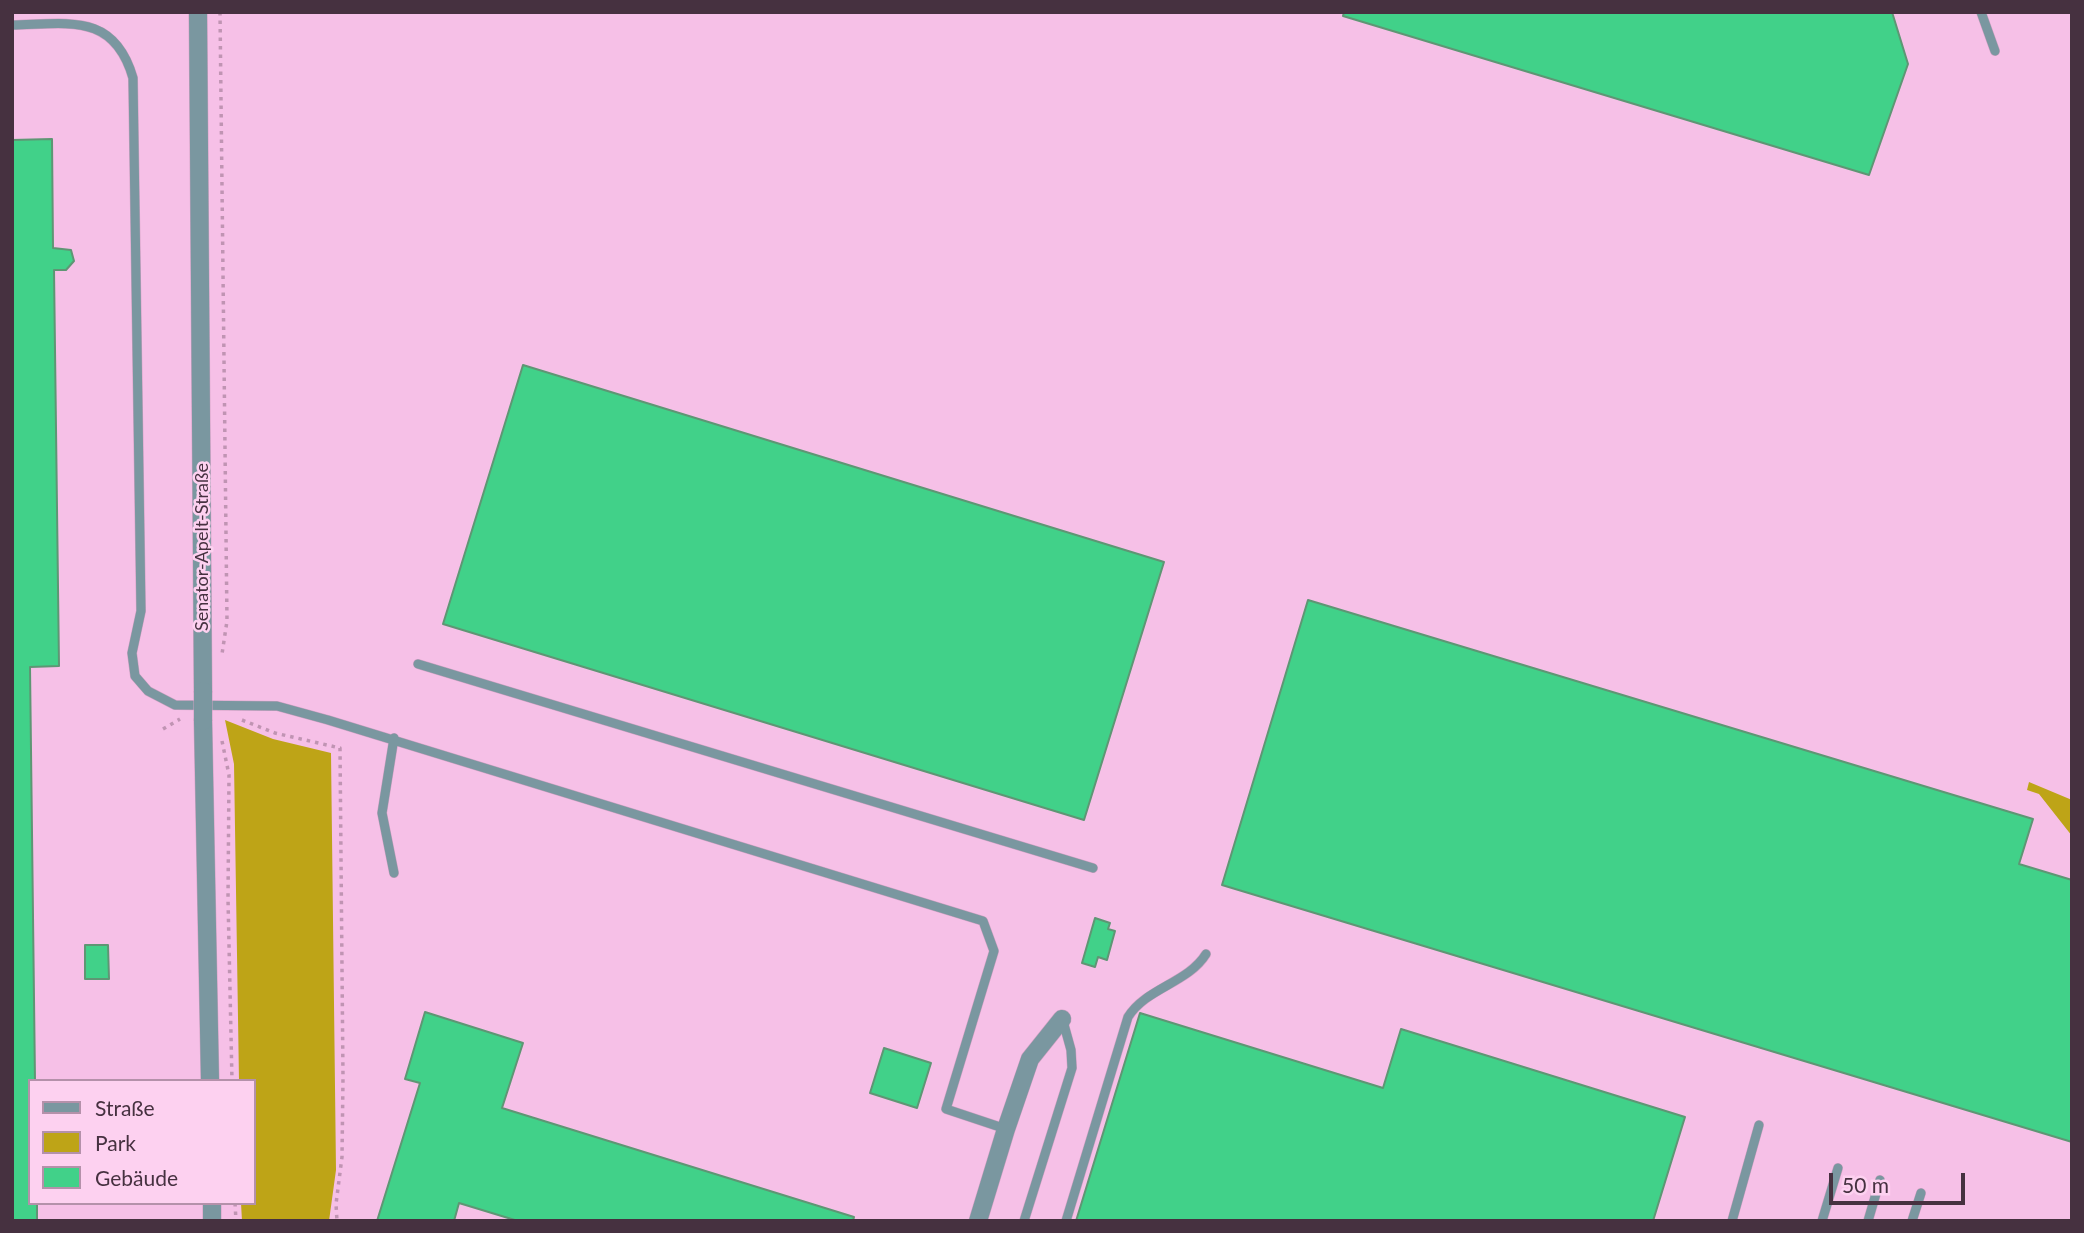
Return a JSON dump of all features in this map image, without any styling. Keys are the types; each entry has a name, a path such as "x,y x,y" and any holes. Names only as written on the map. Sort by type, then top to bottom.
{"street":[{"name":"Senator-Apelt-Straße","path":"198,12 203,691 195,718 210,1079"},
{"path":"978,1221 1030,1059 1062,1019"}],"lane":[{"path":"1981,12 1995,51"},
{"path":"12,25 72,24 94,27 113,38 128,58 133,78 141,611 132,653 135,676 148,691 175,705 276,706 394,738 982,920 994,951 946,1110 1006,1129"},
{"path":"418,664 1093,868"},
{"path":"394,738 382,813 394,873"},
{"path":"1066,1221 1128,1017 1135,1005 1199,964 1206,954"},
{"path":"1024,1221 1072,1068 1071,1050 1062,1019"},
{"path":"1732,1221 1759,1125"},
{"path":"1822,1221 1838,1168"},
{"path":"1868,1221 1880,1180"},
{"path":"1912,1221 1921,1193"}],"path":[{"path":"220,14 227,621 221,658"},
{"path":"163,729 195,718"},
{"path":"241,720 275,733 340,748 343,1078 342,1157 337,1221"},
{"path":"222,736 229,775 228,899 232,1079"}],"green space":[{"path":"225,720 273,739 331,753 336,1170 329,1221 242,1221 241,1205 256,1205 256,1079 239,1079 234,764"},
{"path":"2029,782 2072,800 2072,836 2039,794 2027,790"}],"building":[{"path":"1344,12 1892,12 1908,64 1869,175 1343,16"},
{"path":"52,139 53,248 71,250 74,261 66,270 54,270 59,666 30,667 35,1079 28,1079 28,1205 37,1205 37,1221 12,1221 12,140"},
{"path":"523,365 1164,562 1084,820 443,624"},
{"path":"1308,600 2033,819 2019,864 2072,880 2072,1142 1222,885"},
{"path":"1095,918 1110,923 1108,929 1115,931 1107,960 1098,957 1095,967 1082,963"},
{"path":"85,945 108,945 109,979 85,979"},
{"path":"425,1012 523,1043 502,1108 854,1217 853,1221 518,1221 459,1203 454,1221 377,1221 420,1083 405,1079"},
{"path":"1140,1013 1383,1088 1401,1029 1685,1117 1653,1221 1076,1221"},
{"path":"884,1048 931,1063 917,1108 870,1093"}]}
